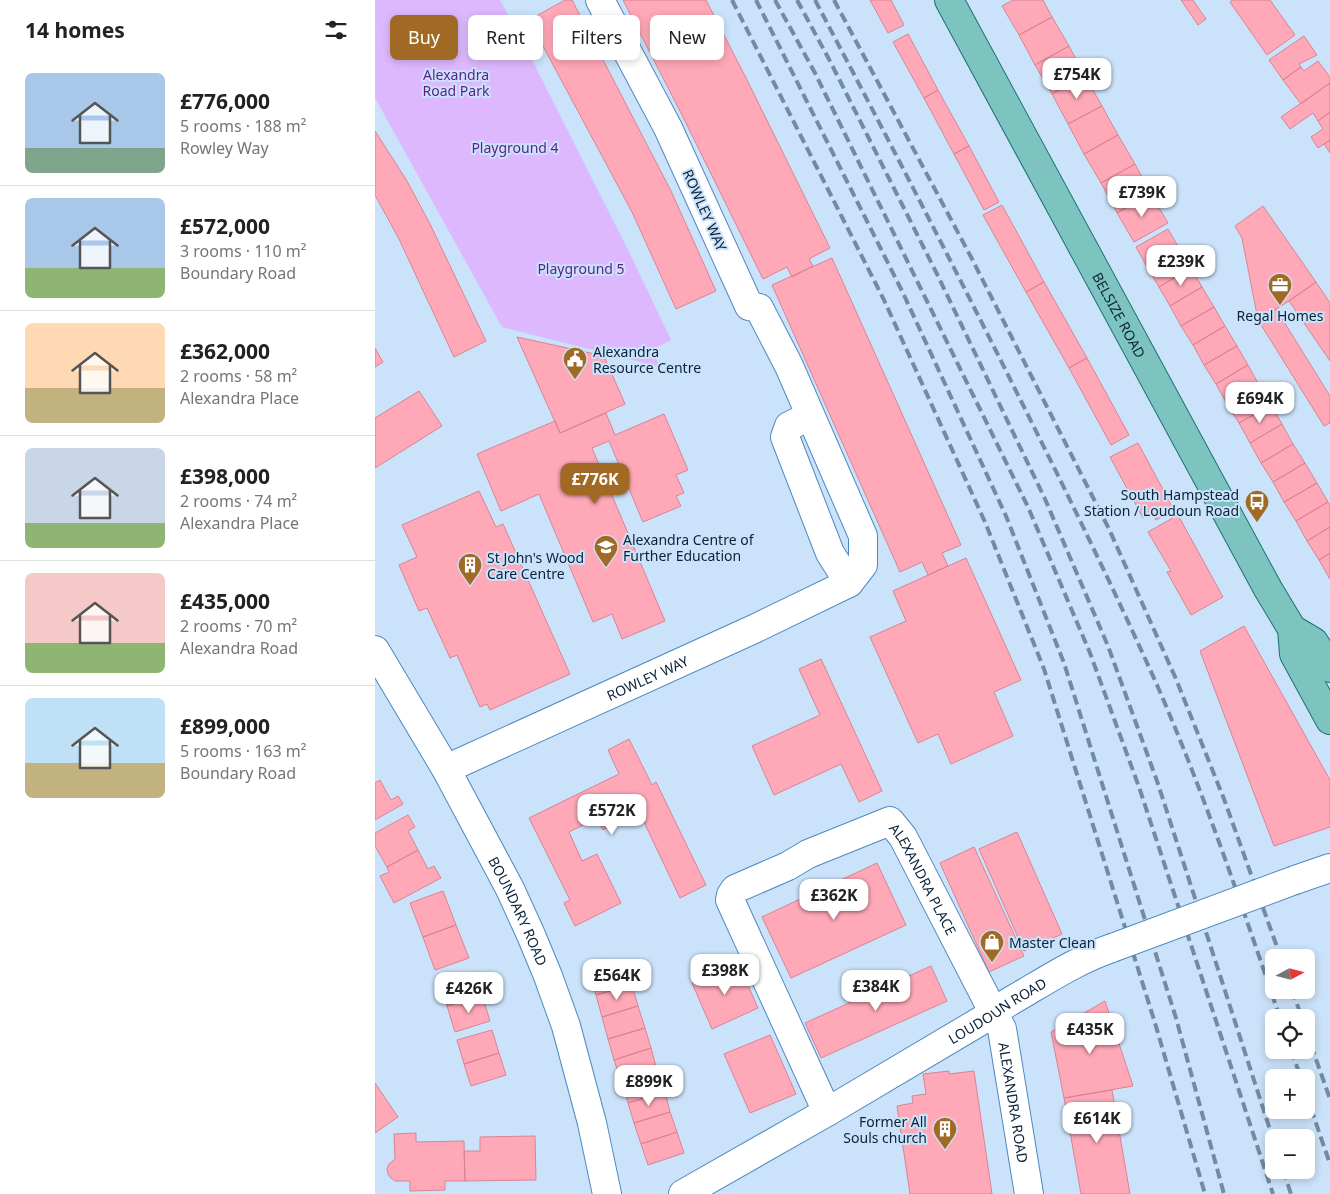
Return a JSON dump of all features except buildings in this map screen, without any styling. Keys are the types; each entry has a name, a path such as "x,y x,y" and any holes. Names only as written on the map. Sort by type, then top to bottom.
{"main road":[{"name":"BELSIZE ROAD","path":"949,0 1268,589 1292,629 1294,654 1330,720"},
{"name":"BELSIZE ROAD","path":"1292,629 1314,642 1330,668"}],"street":[{"name":"ROWLEY WAY","path":"446,769 745,633 849,583 863,565 863,536 789,366 759,308 749,306 668,128 600,0"},
{"path":"810,416 789,426 785,437 830,553 849,583"},
{"name":"BOUNDARY ROAD","path":"375,650 446,769 510,889 531,935 566,1026 592,1123 607,1194"},
{"name":"ALEXANDRA PLACE","path":"827,1112 730,900 735,889 788,866 808,854 890,821 903,838 994,1013"},
{"name":"LOUDOUN ROAD","path":"683,1194 827,1112 994,1013 999,1008 1096,953 1330,868"},
{"name":"ALEXANDRA ROAD","path":"994,1013 1002,1029 1029,1194"}],"green space":[{"name":"Alexandra Road Park","path":"375,0 500,0 508,15 468,15 468,60 532,60 671,340 652,350 660,367 502,327 375,98"}],"railway":[{"path":"732,0 884,300 985,522 1044,669 1155,1023 1205,1194"},
{"path":"756,0 903,293 1006,516 1064,663 1176,1018 1224,1194"},
{"path":"775,0 815,73 1028,507 1090,653 1139,787 1273,1194"},
{"path":"797,0 831,63 937,274 1045,499 1108,646 1157,781 1270,1129"},
{"path":"815,0 996,350 1141,649 1207,808 1277,1009"},
{"path":"834,0 971,257 1109,529 1176,679 1224,799 1278,949"},
{"path":"1295,999 1299,1009"},
{"path":"1315,1056 1330,1099"},
{"path":"1294,1059 1298,1069"},
{"path":"1315,1119 1330,1164"},
{"path":"1286,1179 1291,1194"}],"place":[{"name":"Regal Homes","path":"1280,306"},
{"name":"Alexandra Resource Centre","path":"575,380"},
{"name":"South Hampstead Station / Loudoun Road","path":"1257,523"},
{"name":"Alexandra Centre of Further Education","path":"606,568"},
{"name":"St John's Wood Care Centre","path":"470,586"},
{"name":"Master Clean","path":"992,963"},
{"name":"Former All Souls church","path":"945,1150"}],"park label":[{"name":"Playground 4","path":"515,147"},
{"name":"Playground 5","path":"581,268"}]}
